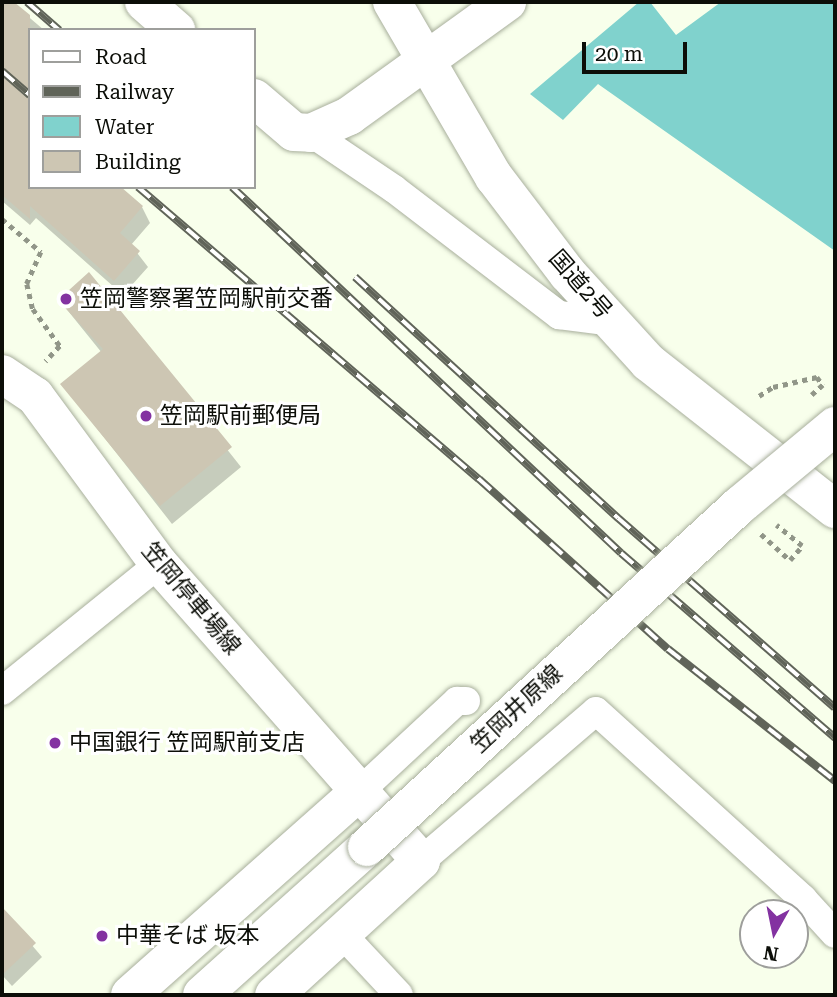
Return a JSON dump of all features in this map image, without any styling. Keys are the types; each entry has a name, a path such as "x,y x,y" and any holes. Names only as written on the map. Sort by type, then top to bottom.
{"main road":[{"path":"144,2 174,28"},
{"name":"国道2号","path":"392,2 425,63 494,177 568,274 648,362 835,509"},
{"path":"256,100 294,132 312,133 349,116 507,2"},
{"name":"笠岡停車場線","path":"25,380 159,564 421,861"},
{"name":"笠岡井原線","path":"202,995 367,848 740,505 835,426"},
{"path":"130,995 359,792"},
{"path":"274,995 421,861"}],"street":[{"path":"312,133 394,189 559,315 612,322"},
{"path":"5,683 159,564"},
{"path":"359,792 457,701 466,701"},
{"path":"421,861 596,712 803,899 835,934"},
{"path":"342,934 399,995"}],"path":[{"path":"2,219 41,252 27,284 33,309 60,346 25,380"},
{"path":"759,396 773,387 817,377 823,385"},
{"path":"755,528 790,560 802,547 776,525"}],"water":[{"path":"639,2 650,2 676,35 721,2 835,2 835,251 598,84 563,120 530,94"}],"building":[{"path":"2,2 14,2 30,15 28,189 123,189 143,206 120,233 140,251 114,281 30,206 30,219 2,195"},
{"path":"89,272 232,447 160,506 60,384 103,349 58,300"},
{"path":"2,907 36,943 2,975"}],"railway":[{"path":"27,2 57,28"},
{"path":"2,71 28,93"},
{"path":"140,189 479,479 668,649 835,781"},
{"path":"234,189 621,553 835,738"},
{"path":"355,277 618,518 835,708"}],"place":[{"name":"笠岡警察署笠岡駅前交番","path":"66,299"},
{"name":"笠岡駅前郵便局","path":"146,416"},
{"name":"中国銀行 笠岡駅前支店","path":"55,743"},
{"name":"中華そば 坂本","path":"102,936"}]}
